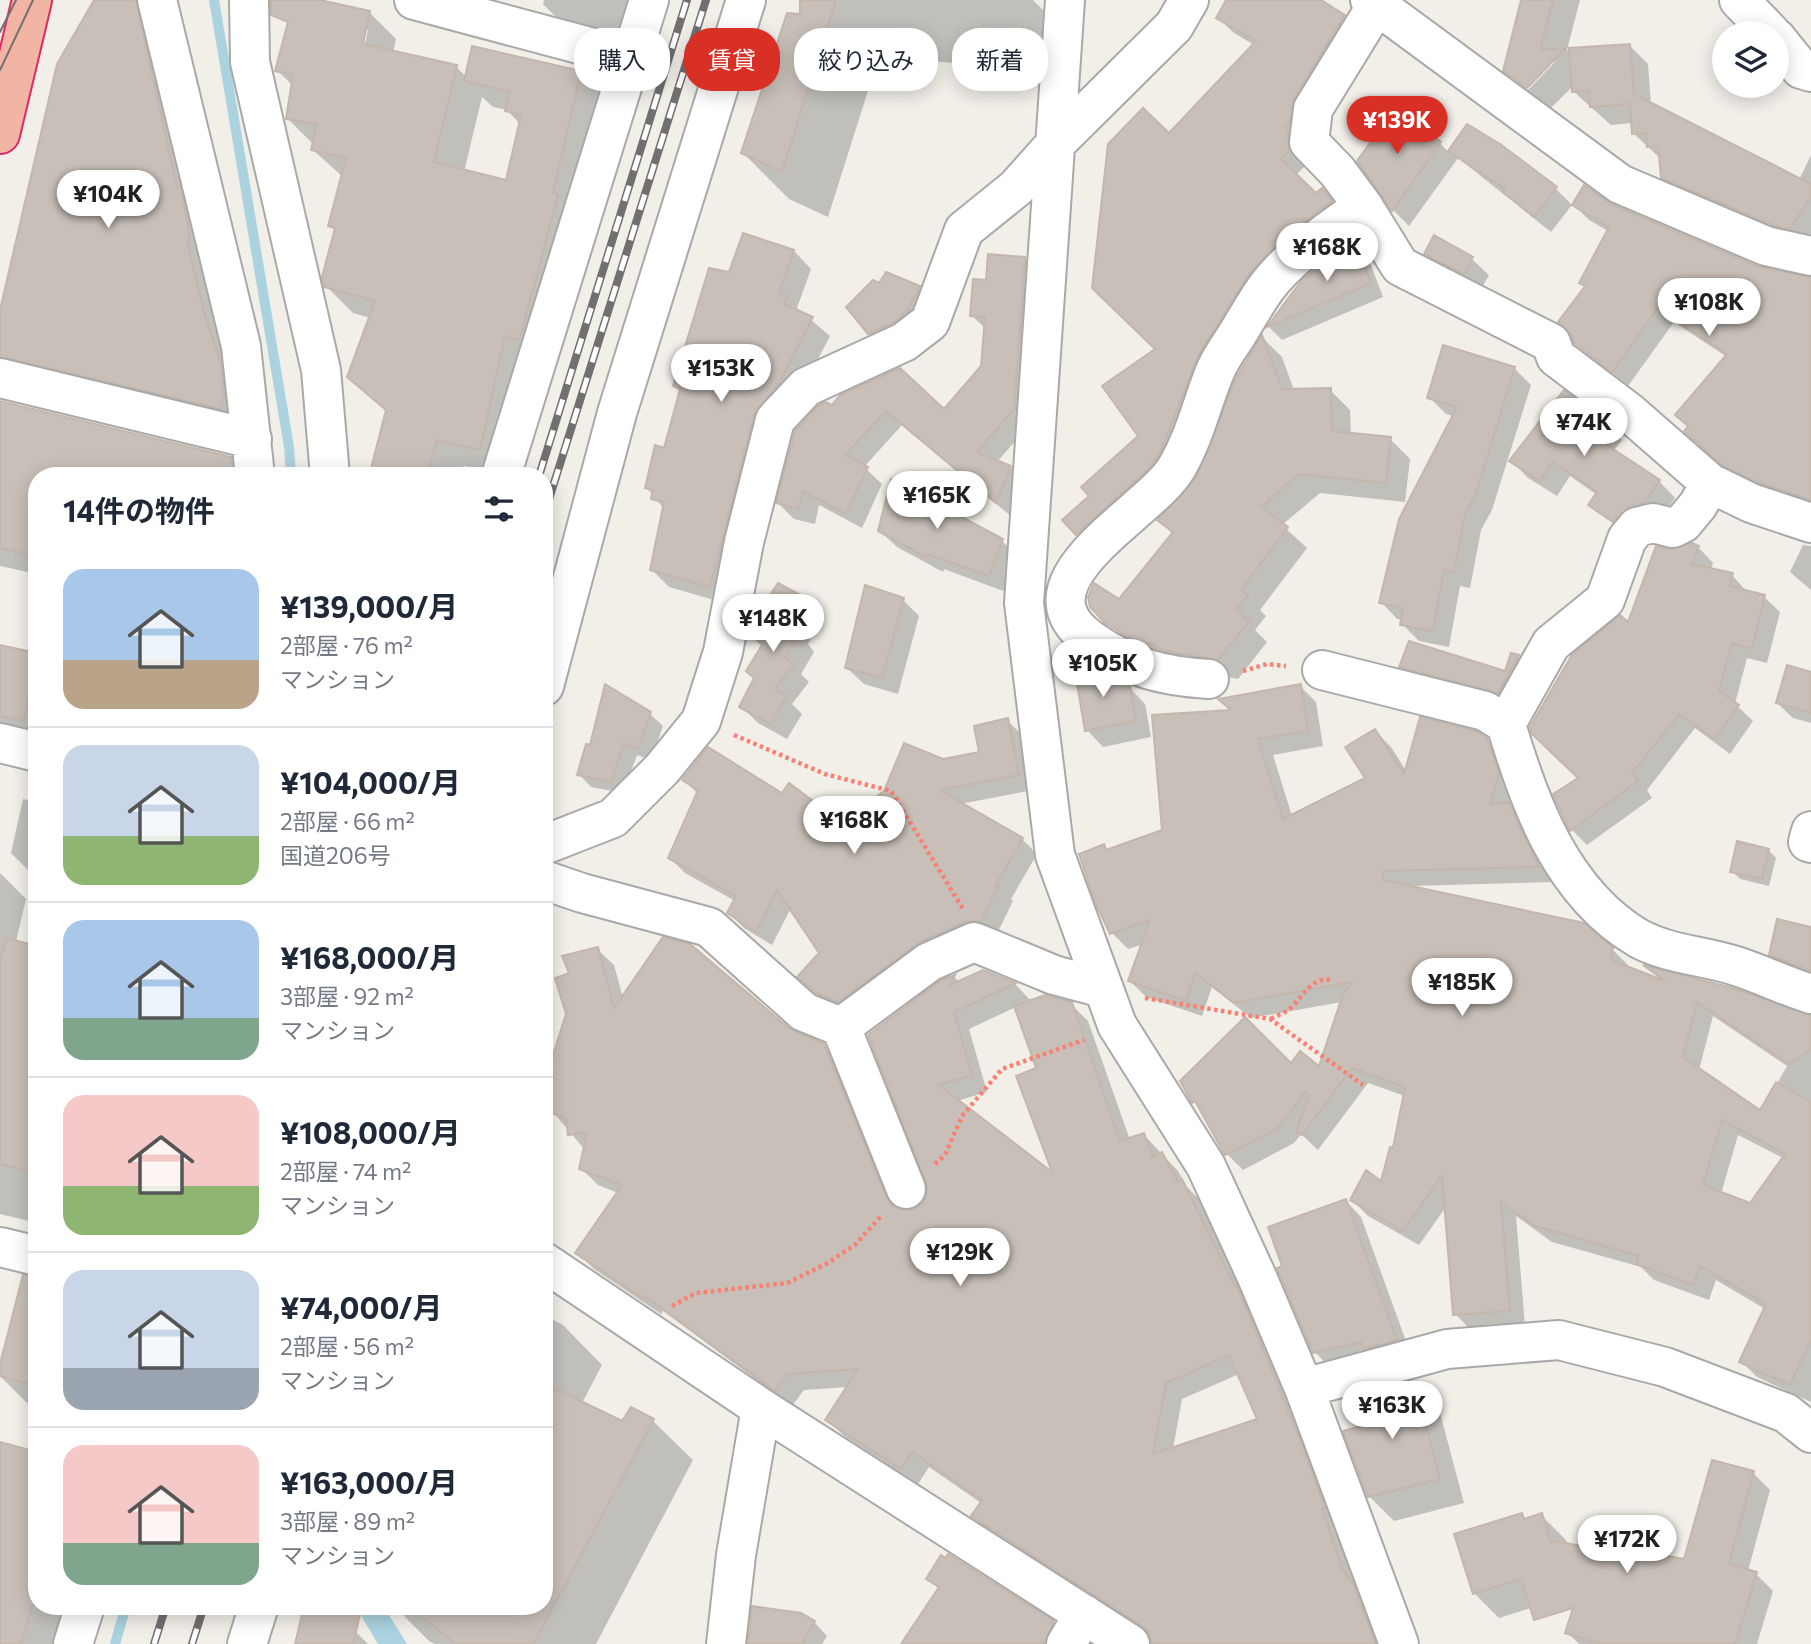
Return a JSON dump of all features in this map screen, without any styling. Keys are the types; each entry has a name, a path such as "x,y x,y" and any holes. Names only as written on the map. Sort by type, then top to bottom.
{"highway":[{"path":"0,134 32,0"}],"street":[{"path":"158,0 241,346 254,467"},
{"path":"249,0 250,62 321,370 329,467"},
{"path":"414,0 574,43"},
{"path":"640,28 649,0"},
{"path":"553,652 617,413 747,0"},
{"path":"1065,0 1024,603 1055,855 1117,1025 1206,1166 1304,1388 1399,1644"},
{"path":"553,841 613,818 662,769 701,721 723,652 744,542 775,421 806,387 904,342 930,322 964,230 1016,188 1057,142 1174,26 1189,0"},
{"path":"1739,0 1759,21"},
{"path":"1811,256 1766,246 1620,184 1374,3 1313,109 1309,142 1337,171 1363,206 1400,266 1551,343 1556,357 1630,413 1710,483 1751,503 1811,523"},
{"path":"1789,54 1801,69 1811,72"},
{"path":"504,467 621,91"},
{"path":"1209,678 1174,677 1142,670 1106,650 1076,630 1066,611 1068,590 1078,564 1093,546 1154,496 1176,470 1198,426 1216,368 1267,286 1314,242 1363,206"},
{"path":"0,378 252,439"},
{"path":"1506,723 1551,644 1605,600 1627,539 1637,527 1653,523 1673,528 1683,523 1698,505 1710,483"},
{"path":"1322,670 1485,711 1506,723 1518,764 1557,856 1613,920 1639,938 1669,951 1736,966 1811,994"},
{"path":"0,743 28,750"},
{"path":"1811,831 1808,842 1811,842"},
{"path":"553,883 709,928 804,1012 841,1027 906,1189"},
{"path":"841,1027 929,962 974,942 1054,975 1103,988"},
{"path":"0,1247 28,1254"},
{"path":"553,1268 761,1408 1075,1629 1130,1644"},
{"path":"1304,1388 1447,1349 1559,1340 1665,1367 1786,1413 1811,1433"},
{"path":"726,1644 736,1555 761,1408"},
{"path":"73,1644 82,1615"},
{"path":"247,1644 256,1615"}],"path":[{"path":"1209,678 1267,664 1322,670"},
{"path":"701,721 825,774 891,791 985,946"},
{"path":"1270,1019 1286,1011 1315,982 1323,978 1333,980"},
{"path":"1103,988 1177,1006 1270,1019 1363,1085"},
{"path":"638,1323 696,1293 788,1283 856,1244 906,1189 945,1155 961,1116 1002,1069 1069,1046"}],"water":[{"path":"361,1615 389,1615 407,1644 378,1644"}],"building":[{"path":"94,0 136,0 177,188 180,187 184,203 190,241 187,241 204,312 221,364 224,395 221,409 0,357 0,310 57,64"},
{"path":"271,0 320,0 370,11 363,44 457,65 434,162 506,180 521,115 505,111 510,92 464,81 472,46 574,69 574,91 576,91 553,193 558,194 519,340 505,336 480,450 437,440 430,467 371,467 386,410 347,377 375,301 324,287 322,277 335,228 328,226 346,158 311,150 317,124 286,119 293,75 275,71 288,22 271,15"},
{"path":"800,0 836,0 827,28 794,28 794,91 807,91 782,172 741,153 761,91 780,91 780,34 787,13 800,14"},
{"path":"1226,0 1321,0 1345,15 1294,98 1290,121 1285,126 1288,130 1289,150 1281,159 1316,193 1322,188 1332,201 1284,238 1249,274 1199,354 1159,455 1147,470 1076,535 1062,520 1089,496 1081,487 1138,436 1102,386 1155,349 1092,288 1108,144 1143,108 1169,133 1256,41 1216,18"},
{"path":"1521,0 1553,0 1540,50 1566,48 1527,88 1503,71"},
{"path":"1630,44 1634,94 1811,184 1811,197 1790,229 1773,225 1661,178 1658,146 1647,147 1646,133 1632,134 1630,104 1590,107 1589,91 1572,92 1569,48"},
{"path":"1395,108 1441,142 1392,211 1357,161"},
{"path":"1467,124 1500,144 1557,187 1534,217 1503,192 1505,189 1448,151"},
{"path":"1584,185 1611,204 1757,266 1811,277 1811,500 1759,483 1722,465 1684,431 1688,426 1675,415 1727,354 1658,308 1612,372 1574,343 1571,335 1558,322 1585,286 1579,283 1609,227 1572,205"},
{"path":"743,233 794,250 779,293 788,297 784,304 813,317 779,383 754,415 710,587 650,570 664,502 651,499 653,490 645,488 655,445 664,448 680,389 673,386 709,268 729,272"},
{"path":"1434,235 1473,257 1464,274 1424,254"},
{"path":"1354,240 1371,283 1267,327 1302,280"},
{"path":"988,254 1025,257 1014,409 977,452 1011,466 996,503 886,411 845,455 868,467 846,514 803,491 799,509 776,503 795,431 819,405 826,402 832,405 840,395 900,368 944,409 981,366 985,317 970,316 973,279 986,280"},
{"path":"886,272 920,286 907,311 893,323 868,334 846,307 873,280 879,283"},
{"path":"1262,335 1282,389 1331,388 1332,431 1391,437 1386,483 1299,474 1261,507 1288,527 1241,590 1248,595 1236,610 1249,621 1218,660 1166,651 1149,643 1142,644 1105,623 1090,607 1088,597 1094,583 1119,599 1173,532 1157,520 1196,477 1236,378"},
{"path":"1443,345 1515,367 1476,493 1465,514 1454,572 1444,570 1433,631 1400,625 1403,608 1379,603 1399,519 1457,407 1427,398"},
{"path":"1564,390 1606,423 1595,437 1660,480 1645,502 1631,506 1613,522 1588,505 1597,492 1553,461 1540,481 1509,461"},
{"path":"0,401 231,457 232,467 28,467 28,554 0,548"},
{"path":"891,479 1003,539 989,576 927,554 926,557 878,531"},
{"path":"1692,543 1699,546 1692,564 1733,573 1729,586 1765,595 1752,649 1732,643 1719,691 1739,705 1714,739 1679,714 1632,773 1638,781 1570,831 1553,794 1578,778 1532,734 1530,727 1572,655 1620,615 1628,622 1656,546 1669,549"},
{"path":"778,583 806,598 792,626 799,634 785,658 794,664 775,689 787,696 770,724 739,707 754,678 746,671 762,645 755,638 770,608 766,601"},
{"path":"865,585 904,598 882,678 845,668"},
{"path":"1409,641 1505,671 1511,653 1519,655 1498,693 1399,667"},
{"path":"0,645 28,651 28,700 24,721 0,716"},
{"path":"1087,664 1130,686 1136,721 1085,731 1074,666"},
{"path":"1787,665 1811,672 1811,713 1776,703"},
{"path":"605,684 651,712 638,749 624,743 611,782 577,775 586,744 590,745"},
{"path":"1301,684 1308,731 1258,739 1283,819 1365,778 1345,747 1375,729 1404,774 1420,717 1476,731 1487,738 1499,773 1490,804 1509,803 1539,867 1383,871 1383,880 1584,923 1613,947 1611,960 1665,981 1643,965 1729,987 1811,1015 1811,1050 1789,1064 1697,1002 1683,1057 1760,1110 1776,1082 1811,1102 1811,1339 1790,1385 1739,1362 1766,1304 1700,1266 1693,1285 1636,1264 1639,1256 1535,1226 1501,1202 1510,1311 1453,1315 1442,1175 1403,1231 1350,1200 1366,1170 1381,1181 1390,1147 1393,1148 1405,1087 1352,1068 1302,1135 1296,1132 1309,1095 1305,1092 1278,1128 1225,1155 1195,1101 1192,1103 1180,1081 1245,1017 1291,1063 1300,1051 1319,1066 1343,994 1352,982 1234,1003 1195,973 1186,1001 1128,981 1150,920 1110,934 1095,902 1079,854 1104,844 1106,850 1162,830 1152,715 1231,710 1218,699","holes":["1722,1120 1785,1154 1750,1203 1703,1185"]},
{"path":"1008,718 1019,775 940,790 1023,838 995,886 999,884 981,921 965,922 920,942 838,1002 816,993 797,977 819,953 777,890 756,932 727,913 736,896 668,858 698,790 682,780 708,747 782,793 789,783 841,822 884,791 904,743 943,759 979,752 974,726"},
{"path":"1737,841 1769,849 1762,879 1730,872"},
{"path":"1777,919 1811,927 1811,971 1769,955"},
{"path":"663,937 690,944 790,1029 824,1044 886,1197 892,1206 902,1210 913,1209 923,1203 927,1193 926,1182 868,1035 940,981 955,975 950,985 983,970 1016,983 954,1012 972,1075 939,1085 1052,1172 1016,1076 1036,1068 1014,1006 1045,995 1072,1002 1120,1141 1144,1133 1153,1157 1162,1152 1178,1182 1182,1179 1235,1287 1237,1286 1301,1442 1325,1508 1322,1509 1342,1568 1353,1584 1376,1644 1152,1644 1149,1633 1142,1626 971,1516 982,1500 912,1452 901,1469 825,1420 858,1369 787,1374 775,1391 645,1296 644,1299 575,1253 622,1185 579,1169 587,1132 568,1135 566,1118 553,1114 553,1055 566,1014 555,978 569,973 562,956 598,947 614,1008","holes":["1229,1355 1257,1419 1153,1454 1166,1383"]},
{"path":"6,938 28,944 28,1171 0,1164 0,962"},
{"path":"1346,1199 1397,1340 1363,1349 1361,1342 1313,1353 1277,1268 1282,1266 1268,1227"},
{"path":"23,1275 28,1276 28,1384 0,1376 0,1364"},
{"path":"1409,1382 1415,1383 1440,1479 1368,1497 1343,1431 1361,1426 1353,1398"},
{"path":"553,1387 622,1421 631,1407 654,1419 553,1607"},
{"path":"0,1442 28,1450 30,1615 21,1644 0,1644"},
{"path":"1712,1460 1754,1471 1729,1564 1757,1572 1735,1644 1600,1644 1565,1633 1573,1608 1534,1620 1521,1579 1473,1594 1454,1534 1522,1513 1524,1519 1542,1513 1551,1543 1557,1541 1624,1555 1625,1548 1684,1559"},
{"path":"948,1554 1054,1621 1044,1644 901,1644 939,1587 926,1579 941,1555 945,1558"},
{"path":"752,1606 801,1613 815,1621 802,1644 748,1644"},
{"path":"302,1615 360,1615 353,1644 295,1644"},
{"path":"419,1615 549,1615 533,1644 456,1644"}],"waterway":[{"path":"214,0 290,467"},
{"path":"115,1644 123,1615"}],"tram line":[{"path":"0,32 16,0"},
{"path":"0,70 33,0"}],"railway":[{"path":"542,467 687,0"},
{"path":"553,486 706,0"},
{"path":"154,1644 163,1615"},
{"path":"192,1644 201,1615"}]}
